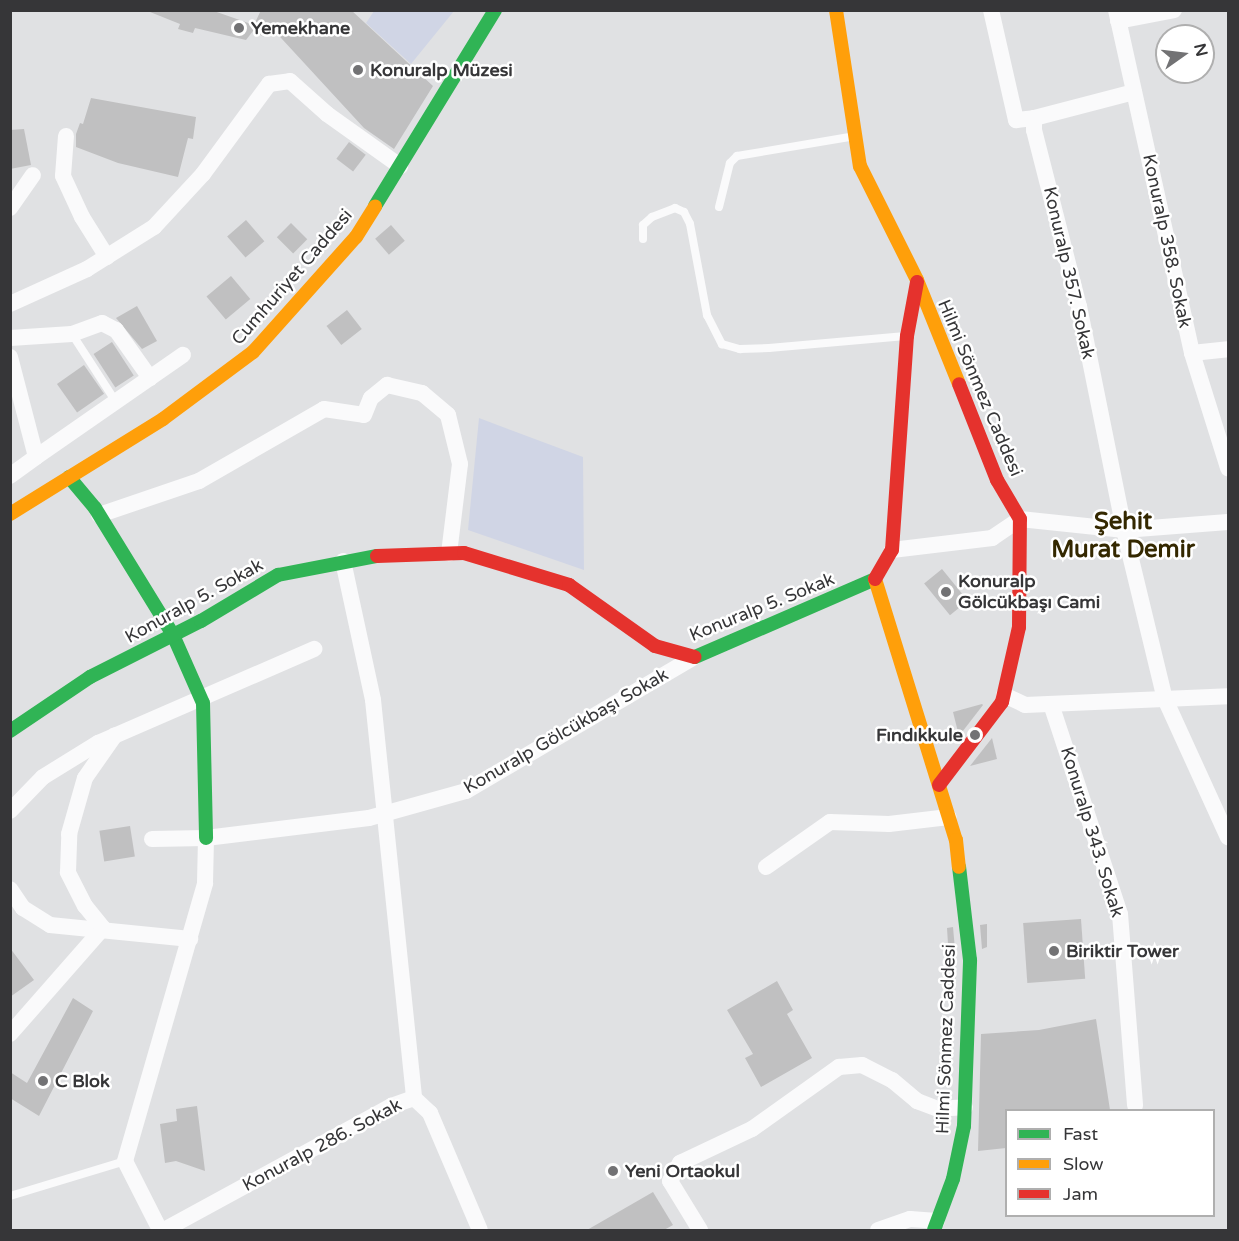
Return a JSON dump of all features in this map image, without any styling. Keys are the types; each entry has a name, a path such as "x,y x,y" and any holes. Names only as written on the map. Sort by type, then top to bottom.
{"street":[{"name":"Cumhuriyet Caddesi","path":"10,514 163,419 253,352 356,237 495,10"},
{"name":"Hilmi Sönmez Caddesi","path":"836,10 860,166 917,280 980,441 1020,519 1019,627 1004,695 967,752 939,785 956,840 970,960 965,1107 953,1179 936,1226"},
{"path":"991,10 1016,120 1034,118 1134,92"},
{"path":"1117,16 1174,10"},
{"name":"Konuralp 358. Sokak","path":"1117,16 1192,353 1228,468"},
{"path":"10,304 107,257 154,227 203,174 268,84 290,81 327,114 400,166"},
{"name":"Konuralp 357. Sokak","path":"1034,118 1079,306 1125,530 1165,699 1228,837"},
{"path":"66,136 63,176 82,217 107,257"},
{"path":"10,208 33,175"},
{"name":"Hilmi Sönmez Caddesi","path":"875,579 892,550 906,336 917,280"},
{"path":"10,338 72,334 102,323 116,330 150,378"},
{"path":"1192,353 1228,349"},
{"path":"10,476 183,355"},
{"path":"10,357 36,457"},
{"path":"99,515 199,482 324,409 364,415 371,398 387,385 422,393 448,415 460,464 449,553"},
{"path":"69,477 99,515 173,635 201,698 206,838 205,883 125,1161 162,1230"},
{"path":"892,550 992,538 1020,519 1125,530 1228,522"},
{"name":"Konuralp 5. Sokak","path":"10,731 90,676 173,635 278,575 367,556 464,553 569,585 655,646 694,657 875,579"},
{"path":"343,561 373,700 414,1098"},
{"path":"875,579 939,785"},
{"path":"10,811 43,777 116,735 314,649"},
{"name":"Konuralp Gölcükbaşı Sokak","path":"152,839 206,838 384,813 466,791 694,657"},
{"path":"1004,695 1025,705 1228,696"},
{"name":"Konuralp 343. Sokak","path":"1051,704 1120,914 1135,1105"},
{"path":"103,928 85,906 68,872 69,834 85,778 116,735"},
{"path":"766,867 830,822 889,824 949,817"},
{"path":"10,890 24,908 50,925 103,928 190,939"},
{"path":"10,1034 103,928"},
{"path":"700,1230 670,1181 680,1163 752,1129 838,1067 862,1065 892,1080 917,1101 938,1109 965,1107"},
{"name":"Konuralp 286. Sokak","path":"162,1230 391,1106 414,1098 430,1113 480,1230"},
{"path":"878,1230 910,1219 936,1226"}],"lane":[{"path":"719,207 730,163 737,156 855,136"},
{"path":"643,239 644,225 652,217 675,208 684,212 690,224 707,315 722,344 760,348 906,336"},
{"path":"72,334 116,402"},
{"path":"10,1196 125,1161"}],"shaded area":[{"path":"374,11 454,11 411,64 366,23"},
{"path":"479,418 583,457 584,570 468,530"}],"building":[{"name":"Konuralp Müzesi","path":"145,10 211,10 254,25 261,10 351,10 433,86 394,149 364,128 270,26 264,37 253,31 246,40 195,28 193,33 178,29 180,24"},
{"path":"91,98 196,117 193,139 188,138 178,177 118,163 76,147 76,134 80,123 83,124"},
{"path":"24,129 31,165 10,169 10,130"},
{"path":"349,142 366,155 353,171 336,159"},
{"path":"246,220 264,241 246,258 227,236"},
{"path":"291,223 307,239 293,253 277,237"},
{"path":"391,225 405,241 389,255 375,239"},
{"path":"231,276 250,299 226,320 206,297"},
{"path":"137,306 157,341 142,349 116,318"},
{"path":"347,310 362,329 341,345 327,326"},
{"path":"112,342 134,376 115,388 94,354"},
{"path":"84,365 104,394 77,413 57,384"},
{"name":"Konuralp Gölcükbaşı Cami","path":"942,569 968,601 950,615 924,583"},
{"path":"983,705 959,736 953,712"},
{"path":"992,738 997,759 970,766"},
{"path":"130,826 135,857 104,861 99,831"},
{"name":"Biriktir Tower","path":"1081,919 1085,979 1027,983 1023,923"},
{"path":"987,924 987,947 982,949 980,925"},
{"path":"953,927 956,961 955,994 951,994 947,928"},
{"path":"10,948 34,980 10,997"},
{"path":"777,981 793,1010 787,1014 812,1058 761,1087 745,1058 753,1054 727,1010"},
{"path":"73,998 93,1011 39,1116 10,1098 10,1072 27,1083"},
{"path":"1096,1019 1110,1109 1005,1109 1005,1148 978,1151 981,1034 1039,1030"},
{"path":"197,1106 205,1171 176,1161 165,1163 160,1124 177,1121 176,1109"},
{"path":"653,1192 673,1225 664,1230 587,1230"}],"traffic: fast":[{"path":"375,206 495,10"},
{"path":"69,477 95,508 173,635 203,703 206,838"},
{"path":"10,731 90,677 201,621 278,575 377,556"},
{"path":"695,657 875,579"},
{"path":"934,1230 953,1179 964,1126 970,960 959,867"}],"traffic: slow":[{"path":"836,10 860,166 917,280 959,384"},
{"path":"10,514 163,419 253,352 356,237 375,206"},
{"path":"875,579 956,840 959,867"}],"traffic: jam":[{"path":"875,579 892,550 907,336 917,282"},
{"path":"939,785 1002,702 1019,627 1020,519 997,480 959,384"},
{"path":"377,556 464,553 569,585 655,646 695,657"}],"place":[{"name":"Yemekhane","path":"239,28"},
{"name":"Konuralp Müzesi","path":"358,70"},
{"name":"Konuralp Gölcükbaşı Cami","path":"946,592"},
{"name":"Fındıkkule","path":"975,735"},
{"name":"Biriktir Tower","path":"1054,951"},
{"name":"C Blok","path":"43,1081"},
{"name":"Yeni Ortaokul","path":"613,1171"}],"district":[{"name":"Şehit Murat Demir","path":"1123,536"}]}
